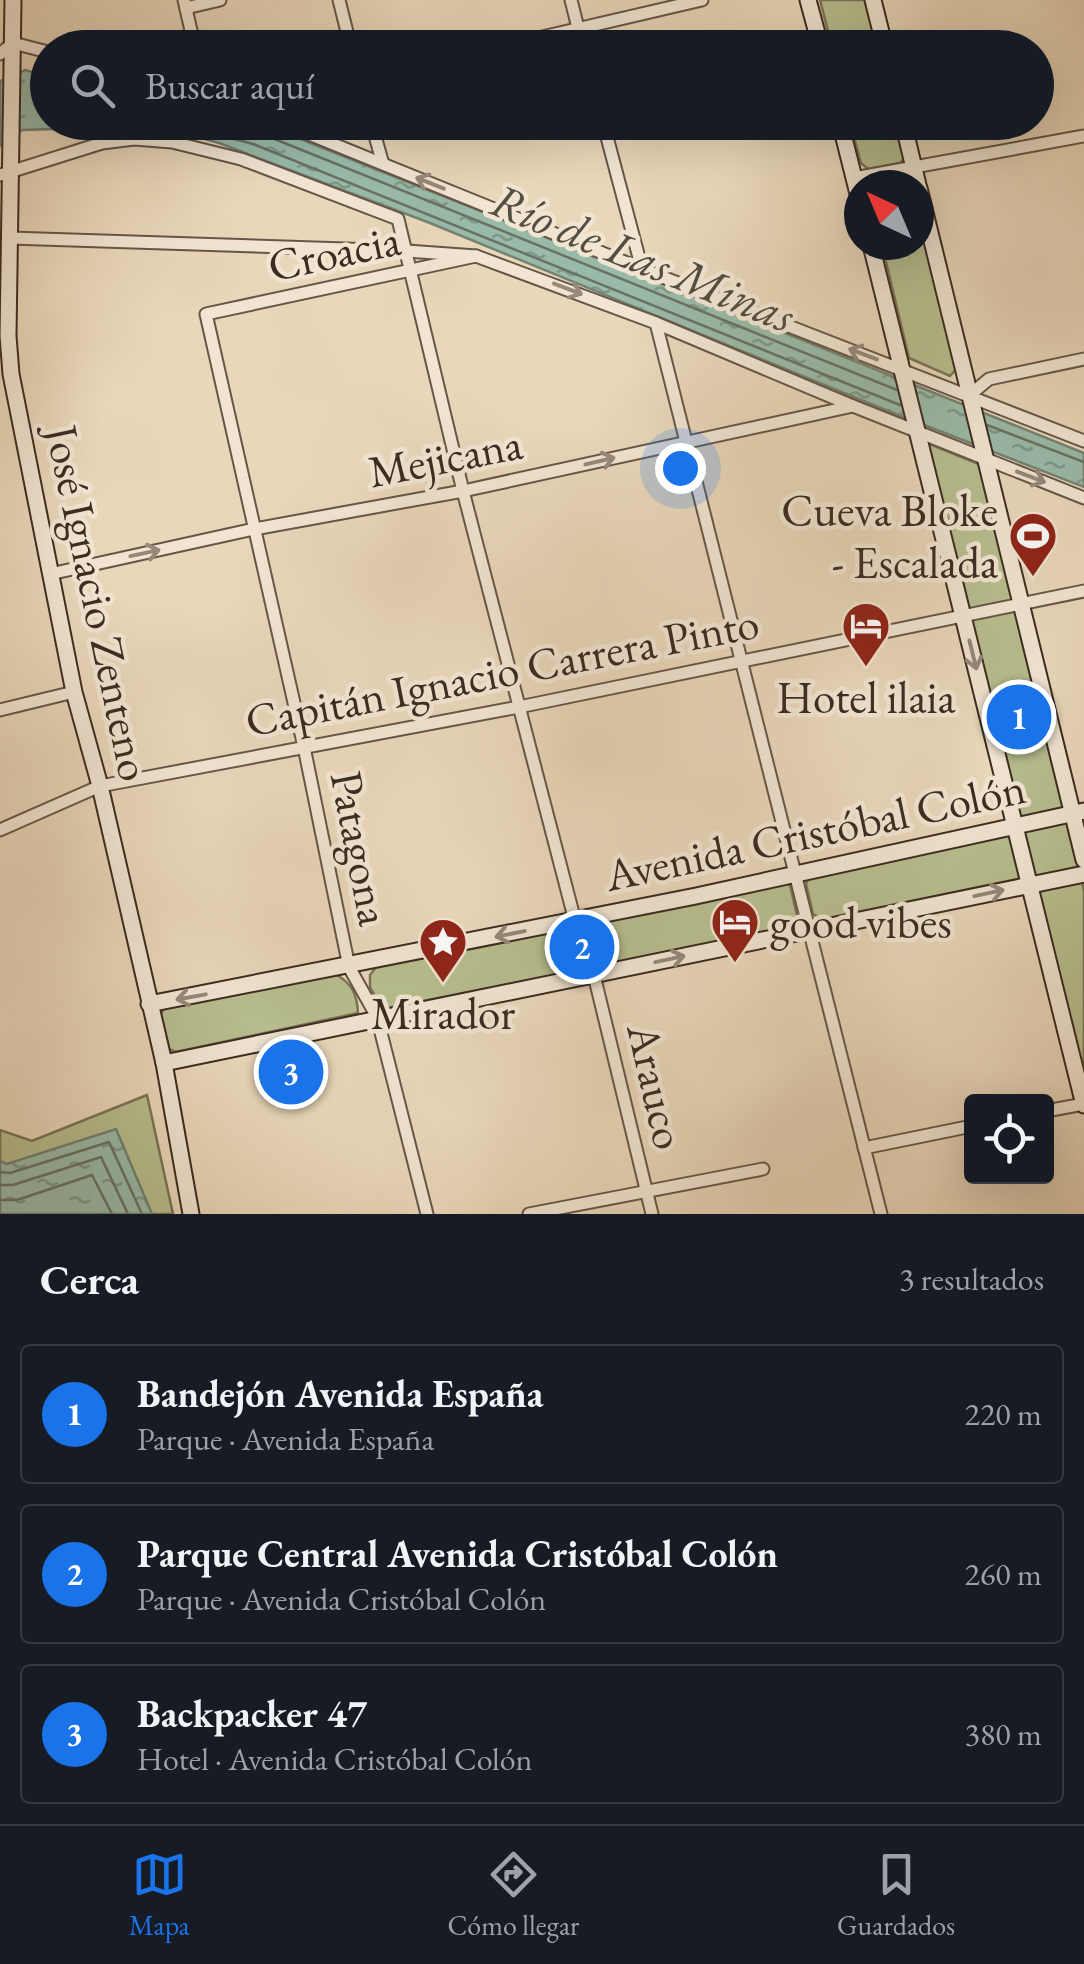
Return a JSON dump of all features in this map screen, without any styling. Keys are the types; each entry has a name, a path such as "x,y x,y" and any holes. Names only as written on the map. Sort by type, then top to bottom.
{"street":[{"path":"191,30 185,4 220,0"},
{"path":"339,0 346,30"},
{"path":"571,0 578,28"},
{"path":"570,30 702,0"},
{"path":"808,0 816,30"},
{"path":"874,0 881,30"},
{"path":"0,1 13,6"},
{"name":"José Ignacio Zenteno","path":"13,6 7,227 11,374 74,692 100,786 164,1063 191,1214"},
{"path":"894,170 1084,136"},
{"path":"8,166 126,140"},
{"path":"147,140 172,142 241,159 398,219 463,491 575,922"},
{"path":"324,140 904,373 1084,441"},
{"path":"376,140 383,164"},
{"path":"608,140 642,269"},
{"path":"844,140 852,170"},
{"path":"908,140 915,170"},
{"path":"7,227 476,256 656,323 1084,498"},
{"path":"934,247 1022,604 1079,812 1084,860"},
{"name":"Croacia","path":"206,314 476,256"},
{"path":"875,260 1084,1104 1054,1110"},
{"name":"Patagona","path":"206,314 304,747 349,967 377,1017 427,1214"},
{"path":"656,323 881,1214"},
{"path":"972,399 989,379 1084,359"},
{"name":"Mejicana","path":"50,574 254,529 463,491 853,406"},
{"name":"Capitán Ignacio Carrera Pinto","path":"0,830 100,786 519,707 1084,591"},
{"path":"0,710 74,692"},
{"name":"Avenida Cristóbal Colón","path":"149,1004 575,922 1079,812"},
{"path":"164,1063 1084,874"},
{"name":"Arauco","path":"594,975 652,1214"},
{"path":"864,1148 964,1128"},
{"path":"530,1214 763,1169"}],"shaded area":[{"path":"820,0 870,0 878,30 828,30"},
{"path":"855,140 904,140 908,154 900,163 868,169 861,163"},
{"path":"886,260 932,260 957,368 950,376 909,358"},
{"path":"927,443 981,465 1084,891 1084,1081"},
{"path":"1008,835 1014,838 1025,875 1019,880 823,920 813,914 806,884 810,876"},
{"path":"783,882 790,885 798,920 791,928 388,1008 380,1005 370,987 370,975 377,966"},
{"path":"335,974 353,990 358,1013 176,1052 169,1049 161,1014 166,1005"},
{"path":"147,1095 173,1214 0,1214 0,1130 32,1141"}],"water":[{"path":"30,71 30,130 22,130 0,146 0,81"},
{"path":"208,140 303,140 1084,453 1084,487 430,223"},
{"path":"116,1129 152,1214 0,1214 0,1161 7,1164"}],"place":[{"name":"Cueva Bloke - Escalada","path":"1033,578"},
{"name":"Hotel ilaia","path":"866,668"},
{"name":"Bandejón Avenida España","path":"1019,717"},
{"name":"Parque Central Avenida Cristóbal Colón","path":"582,947"},
{"name":"good vibes","path":"735,964"},
{"name":"Mirador","path":"443,984"},
{"name":"Backpacker 47","path":"291,1072"}],"water label":[{"name":"Río de Las Minas","path":"643,257"}]}
